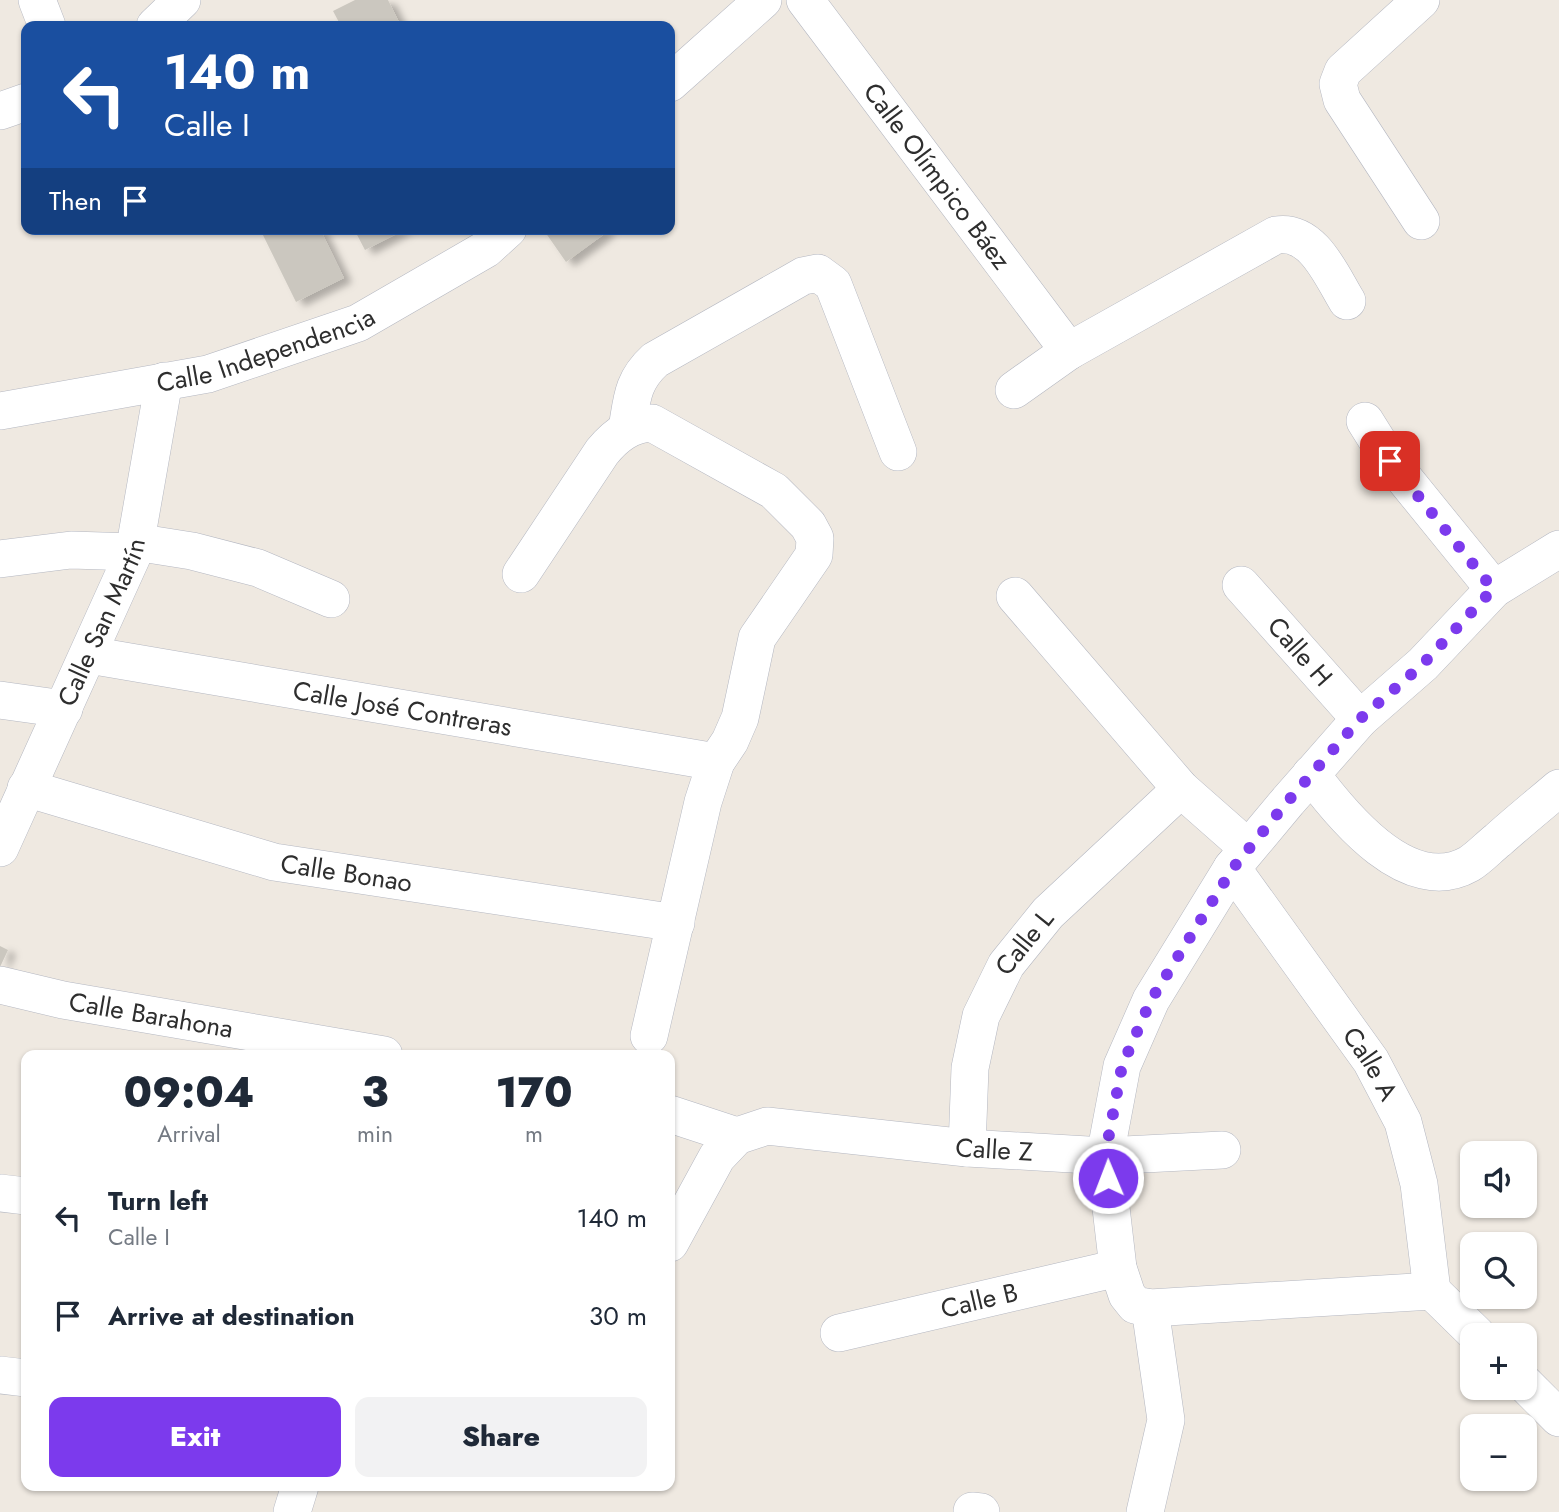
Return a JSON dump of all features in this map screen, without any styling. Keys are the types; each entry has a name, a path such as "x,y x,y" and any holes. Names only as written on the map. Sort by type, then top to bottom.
{"street":[{"path":"37,0 45,21"},
{"path":"160,21 182,0"},
{"path":"675,78 762,0"},
{"name":"Calle Olímpico Báez","path":"805,0 1069,351"},
{"path":"1421,0 1343,71 1338,84 1342,100 1421,221"},
{"path":"0,111 21,104"},
{"path":"1014,390 1069,351 1276,235 1289,233 1302,239 1320,256 1348,301"},
{"name":"Calle Independencia","path":"0,411 208,374 358,323 486,249 501,235"},
{"path":"627,429 632,395 640,374 655,360 803,276 818,273 833,284 898,452"},
{"name":"Calle San Martín","path":"0,848 89,655 135,547 164,381"},
{"path":"1365,421 1390,461 1493,589"},
{"path":"521,574 602,452 627,429 641,423 652,423 774,491 808,525 816,538 814,555 757,638 740,718 730,741 716,762 703,802 649,1036"},
{"path":"0,559 71,550 135,547 192,551 258,568 331,599"},
{"path":"1464,1323 1432,1292 1150,1308 1135,1305 1127,1294 1118,1268 1105,1156 1122,1066 1151,1000 1240,858 1360,719 1423,664 1493,589 1559,549"},
{"name":"Calle H","path":"1241,585 1360,719"},
{"name":"Calle A","path":"1015,596 1240,858 1371,1061 1404,1122 1419,1184 1432,1292"},
{"name":"Calle José Contreras","path":"89,655 716,762"},
{"path":"0,700 64,709"},
{"path":"1311,774 1337,808 1377,845 1410,868 1442,873 1469,864 1559,788"},
{"name":"Calle Bonao","path":"26,788 274,862 676,923"},
{"name":"Calle L","path":"967,1148 970,1068 981,1016 1006,965 1048,913 1181,789"},
{"name":"Calle Barahona","path":"0,985 76,1003 354,1050"},
{"path":"675,1115 752,1131"},
{"path":"675,1234 717,1157 752,1131"},
{"name":"Calle Z","path":"752,1131 1105,1156 1222,1150"},
{"path":"0,1193 21,1195"},
{"name":"Calle B","path":"839,1333 1118,1268"},
{"path":"1145,1512 1166,1420 1150,1308"},
{"path":"0,1375 21,1377"},
{"path":"1537,1396 1559,1418"},
{"path":"292,1512 298,1491"},
{"path":"972,1511 981,1512"}],"building":[{"path":"355,0 388,0 398,21 338,21 333,11"},
{"path":"263,235 323,235 344,278 296,302"},
{"path":"357,235 394,235 365,250"},
{"path":"547,235 603,235 566,262"},
{"path":"0,946 8,950 0,967"}],"route":[{"path":"1108,1178 1105,1156 1122,1066 1151,1000 1233,868 1360,719 1423,664 1493,589 1390,461"}]}
